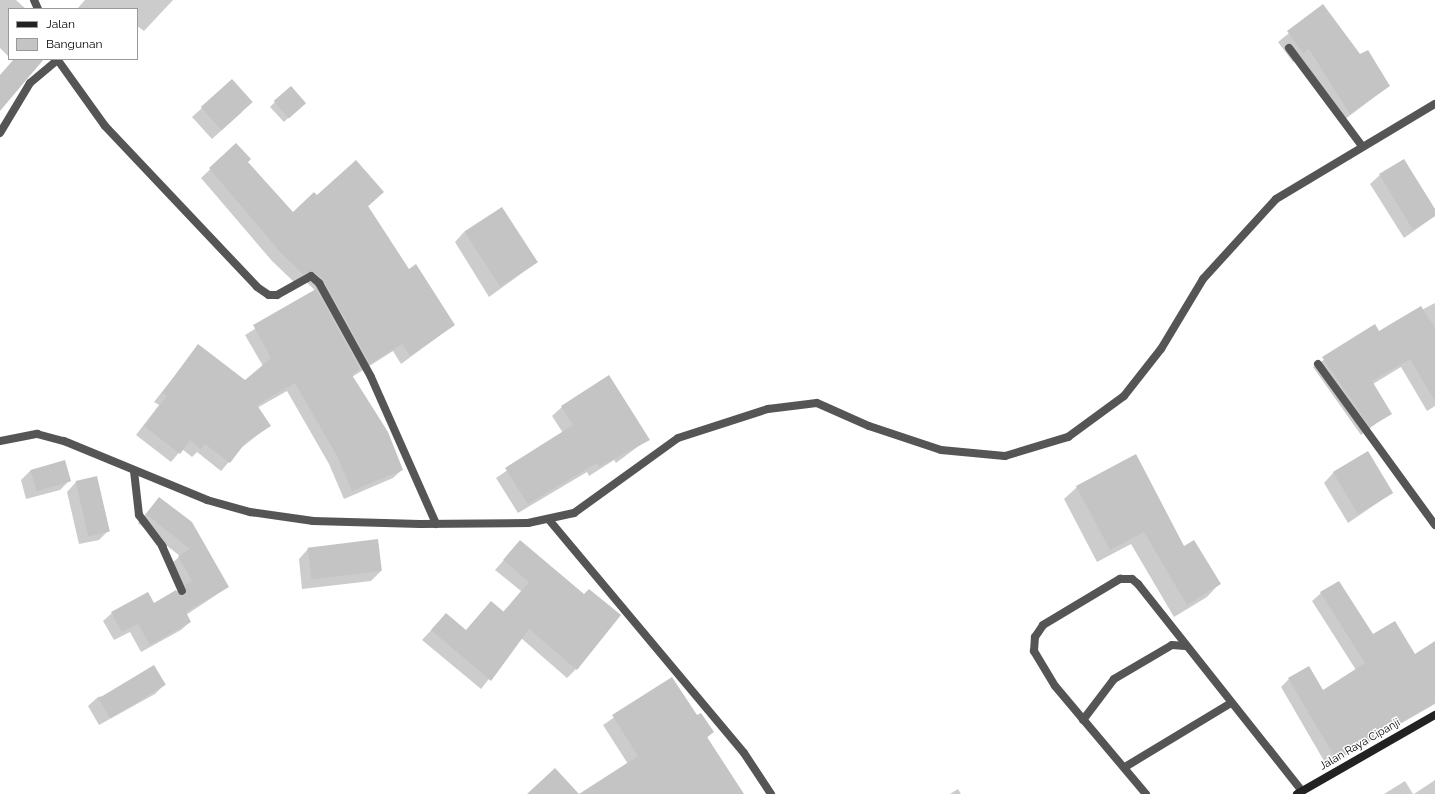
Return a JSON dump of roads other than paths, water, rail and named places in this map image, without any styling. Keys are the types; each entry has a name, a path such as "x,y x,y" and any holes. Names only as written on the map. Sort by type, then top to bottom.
{"main road":[{"name":"Jalan Raya Cipanji","path":"1299,792 1435,716"}],"street":[{"path":"1289,48 1362,146"},
{"path":"0,133 30,83 56,60"},
{"path":"58,60 105,126 257,287 269,295 277,295 311,276 320,283 371,377 436,524"},
{"path":"0,441 37,434 98,454 134,471 208,500 250,512 313,521 436,524 550,521 574,513 600,497 678,438 768,409 817,404 869,426 941,450 1004,456 1068,437 1124,396 1161,349 1203,279 1248,226 1276,199 1362,146 1435,104"},
{"path":"1318,364 1435,525"},
{"path":"134,471 139,515 162,546 182,591"},
{"path":"550,521 744,753 771,794"},
{"path":"1146,794 1125,767 1055,686 1034,651 1035,637 1042,625 1120,579 1132,579 1299,792"},
{"path":"1083,720 1114,679 1172,645 1185,646"},
{"path":"1125,767 1230,703"}]}
